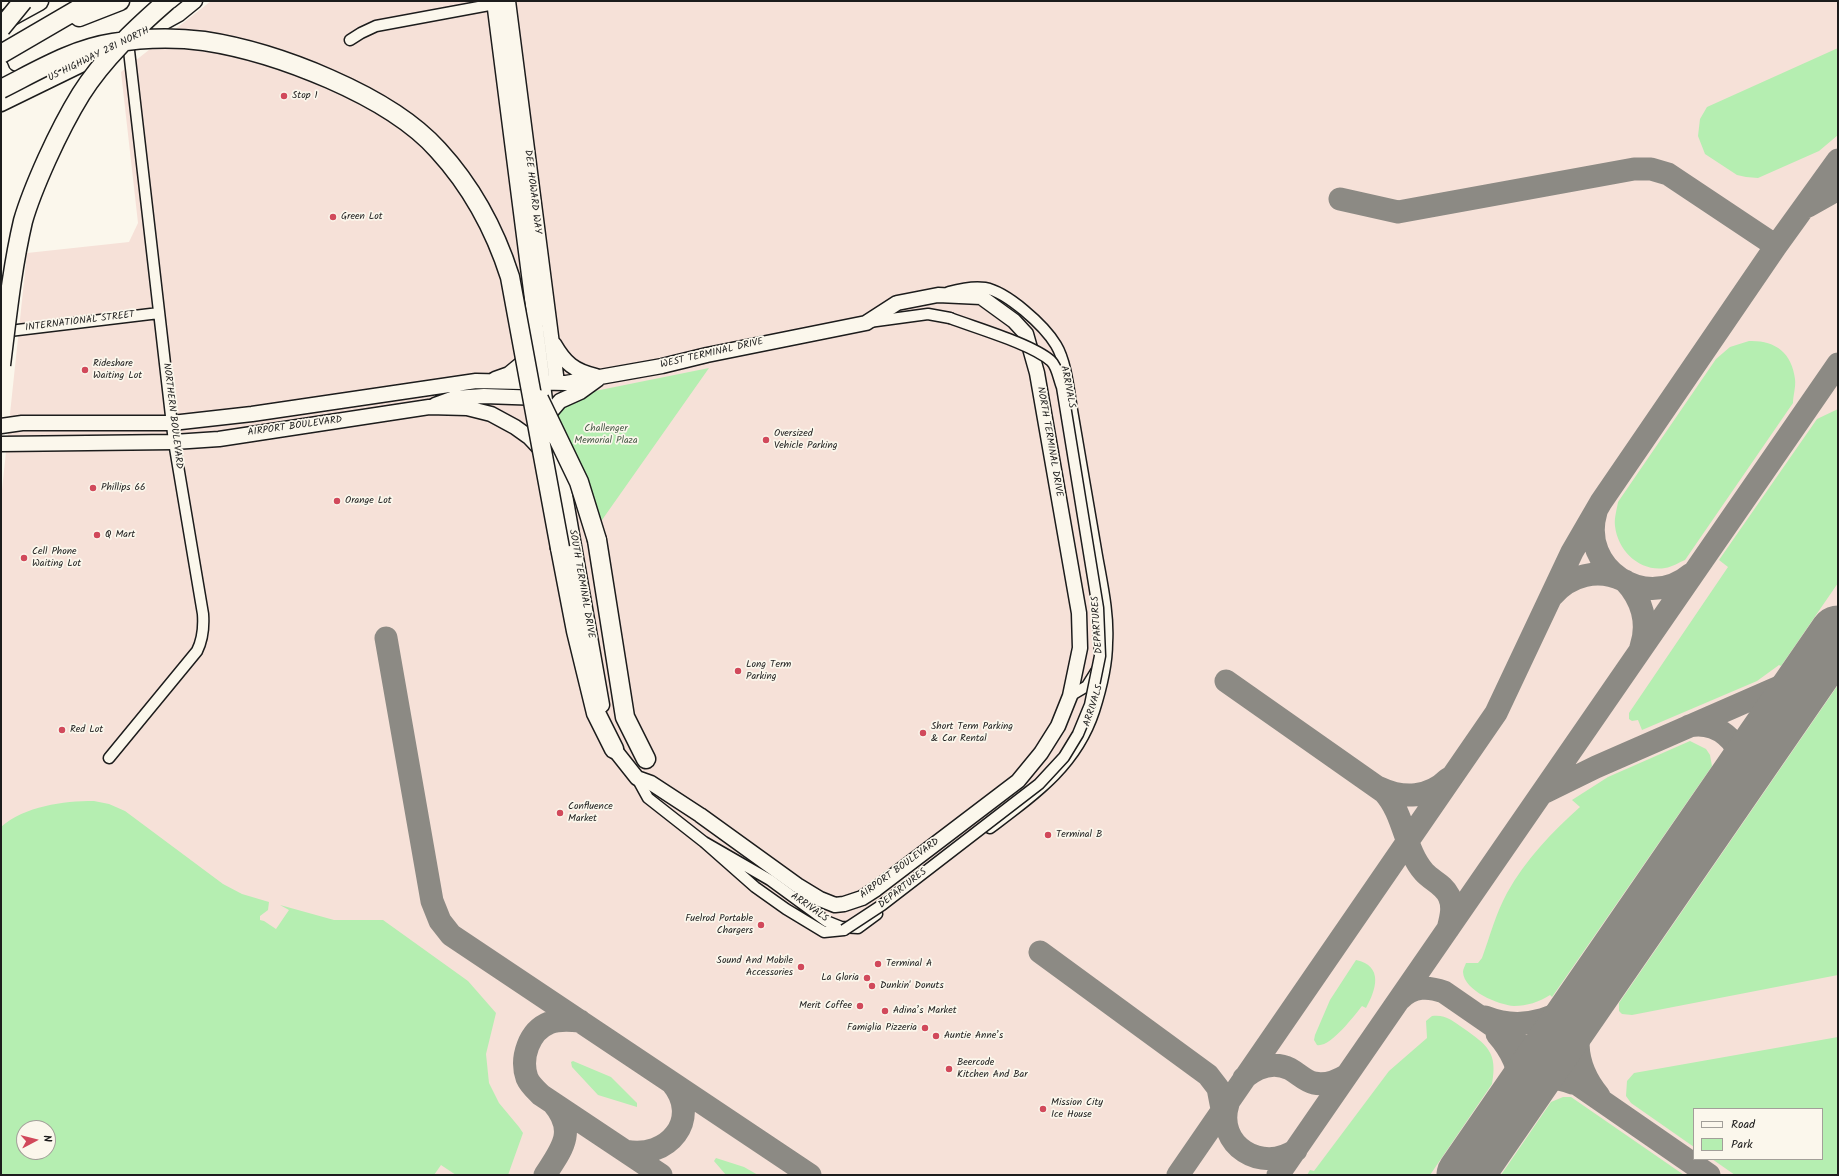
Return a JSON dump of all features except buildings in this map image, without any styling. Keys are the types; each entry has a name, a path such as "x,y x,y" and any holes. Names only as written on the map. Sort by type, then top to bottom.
{"highway":[{"path":"1,23 23,6 39,1"},
{"path":"1,54 92,1"},
{"path":"30,37 120,1"},
{"path":"1,365 14,264 24,220 39,176 58,135 77,101 99,69 152,14 167,1"},
{"path":"1,28 23,6"},
{"path":"1,89 55,61 112,43 154,38 203,41 252,52 340,84 381,106 415,128 438,150 471,193 491,225 510,277 535,378 560,548 576,631 596,712 614,749"},
{"path":"535,378 579,482 597,540 625,717 646,759"}],"main road":[{"name":"US HIGHWAY 281 NORTH","path":"1,104 128,42 179,14 195,1"},
{"name":"DEE HOWARD WAY","path":"503,2 522,166 552,339 557,383"},
{"path":"1,67 2,71 8,78 27,83 65,72"},
{"name":"DEE HOWARD WAY","path":"522,166 527,256 536,339 535,378"},
{"path":"527,256 536,275 543,314 548,316"},
{"name":"NORTH TERMINAL DRIVE","path":"866,322 897,304 938,295 980,297 1014,321 1026,334 1036,373 1079,612 1080,648 1070,696 1058,726"},
{"name":"WEST TERMINAL DRIVE","path":"557,383 600,377 866,322"},
{"path":"489,381 509,374 522,365 532,355 536,339"},
{"path":"552,339 563,360 584,373 600,377"},
{"path":"548,415 556,404 580,392 600,377"},
{"name":"AIRPORT BOULEVARD","path":"1,426 22,424 172,423 252,414 476,380 489,381 535,378 557,383"},
{"name":"SOUTH TERMINAL DRIVE","path":"535,378 544,399 562,478 603,713 614,749 637,778"},
{"path":"429,407 454,398 484,396 544,399 553,392 557,383"},
{"name":"AIRPORT BOULEVARD","path":"1,444 174,442 219,439 429,407 467,408 491,414 529,437 544,453 562,478"},
{"path":"1,415 22,424"},
{"path":"1,450 16,444"},
{"name":"AIRPORT BOULEVARD","path":"637,778 650,783 700,815 797,886 835,905 844,904 862,898 1018,781 1041,752 1058,726"}],"street":[{"path":"350,40 376,26 503,2"},
{"name":"NORTHERN BOULEVARD","path":"109,758 197,651 202,641 204,628 203,614 174,442 128,42"},
{"name":"ARRIVALS","path":"704,842 770,880 826,921 841,927 858,928 1050,781 1064,766 1083,737 1093,713 1102,684 1108,642 1104,599 1077,437 1063,366 1056,345 1032,317 1005,295 984,288 962,289 938,295"},
{"name":"INTERNATIONAL STREET","path":"1,332 159,313"},
{"name":"DEPARTURES","path":"704,842 754,887 786,909 824,932 844,930 882,905 1039,784 1064,757 1078,734 1090,705 1100,656 1098,608 1062,387 1052,362 1036,352 950,318 928,314 866,322"},
{"path":"1070,696 1087,686 1098,670 1108,642"},
{"path":"637,778 648,798 704,842"}],"shaded area":[{"path":"211,1 1838,1 1838,1175 1,1175 1,499 27,253 129,242 138,223 121,72"}],"green space":[{"path":"1838,48 1838,135 1819,151 1758,178 1737,175 1705,154 1698,136 1700,119 1707,107"},
{"path":"1749,341 1758,341 1774,345 1786,355 1793,370 1795,379 1793,403 1685,560 1671,567 1647,567 1632,558 1621,544 1615,526 1618,502 1716,359 1730,347"},
{"name":"Challenger Memorial Plaza","path":"709,368 590,537 555,418 566,399 585,393"},
{"path":"1838,409 1838,583 1781,666 1779,665 1757,681 1642,730 1638,720 1632,721 1629,719 1629,713 1728,567 1719,560 1817,419"},
{"path":"1838,685 1838,975 1632,1015 1622,1014 1619,1011 1619,1003"},
{"path":"1690,741 1706,749 1710,755 1712,766 1552,997 1550,995 1533,1003 1514,1006 1500,1003 1483,996 1469,985 1463,972 1466,963 1478,963 1482,958 1496,917 1507,893 1531,857 1559,826 1580,807 1572,800 1608,777"},
{"path":"94,801 109,804 125,811 223,884 242,894 269,902 268,910 260,916 260,920 276,929 289,910 280,905 334,920 383,920 468,981 496,1013 486,1054 489,1083 499,1103 523,1133 508,1175 456,1175 441,1165 434,1175 1,1175 1,827 21,814 45,806 70,802"},
{"path":"1356,960 1365,963 1374,973 1375,986 1370,1001 1366,1008 1362,1006 1348,1024 1335,1037 1322,1045 1317,1045 1314,1040 1315,1035 1330,1000"},
{"path":"1432,1016 1445,1017 1478,1039 1489,1050 1492,1057 1493,1073 1492,1084 1430,1175 1307,1175 1310,1170 1314,1171 1389,1071 1427,1038 1426,1021"},
{"path":"1838,1037 1838,1175 1735,1175 1713,1160 1823,1160 1823,1108 1693,1108 1693,1146 1631,1103 1626,1096 1627,1081 1634,1073"},
{"path":"573,1061 611,1077 637,1103 637,1107 598,1095 572,1067 571,1062"},
{"path":"1563,1097 1571,1097 1684,1175 1501,1175 1551,1102"},
{"path":"716,1158 744,1167 758,1175 726,1175 714,1161"}],"taxiway":[{"path":"1178,1175 1496,713 1572,552 1601,502 1776,246 1838,160"},
{"path":"1340,199 1398,212 1634,169 1651,169 1668,174 1776,246"},
{"path":"1808,206 1838,189"},
{"path":"1278,1175 1838,364"},
{"path":"1596,512 1593,533 1597,551 1607,567 1620,579 1637,586 1655,588 1673,585 1691,574"},
{"path":"1552,596 1567,583 1585,576 1604,574 1623,580"},
{"path":"1625,581 1640,603 1644,620 1641,647"},
{"path":"386,638 432,901 440,921 451,935 810,1175"},
{"path":"1545,792 1596,767 1802,677 1808,673 1821,659"},
{"path":"1226,681 1384,792 1391,801 1401,821 1408,843 1417,863 1427,875 1444,888 1451,900 1452,908 1448,929"},
{"path":"1689,726 1699,725 1718,730 1726,735 1737,749 1739,759 1737,773 1724,800"},
{"path":"1380,788 1398,794 1416,795 1433,790 1448,779"},
{"path":"1040,952 1208,1075 1218,1088 1224,1119"},
{"path":"1400,999 1415,989 1421,988 1444,992 1709,1175"},
{"path":"1485,1017 1500,1022 1515,1023 1529,1023 1543,1020 1569,1008 1593,990"},
{"path":"1591,993 1581,1020 1578,1046 1584,1071 1599,1096"},
{"path":"580,1021 556,1021 549,1023 536,1032 531,1039 526,1054 525,1070 528,1081 541,1095 661,1175"},
{"path":"1497,1034 1512,1055 1518,1071 1520,1079 1520,1096"},
{"path":"1244,1078 1260,1068 1272,1065 1278,1065 1290,1069 1308,1081 1318,1084 1331,1082 1347,1075"},
{"path":"1520,1096 1538,1082 1549,1078 1564,1080 1572,1083"},
{"path":"625,1151 641,1152 655,1149 667,1143 676,1134 682,1123 683,1110 680,1097 672,1083"},
{"path":"545,1175 557,1157 564,1140 564,1122 553,1103"},
{"path":"1228,1104 1226,1119 1228,1132 1235,1143 1244,1151 1256,1157 1269,1159 1283,1157 1296,1150"}],"runway":[{"path":"1465,1175 1838,634"}],"place":[{"name":"Stop 1","path":"284,96"},
{"name":"Green Lot","path":"333,217"},
{"name":"Rideshare Waiting Lot","path":"85,370"},
{"name":"Oversized Vehicle Parking","path":"766,440"},
{"name":"Phillips 66","path":"93,488"},
{"name":"Orange Lot","path":"337,501"},
{"name":"Q Mart","path":"97,535"},
{"name":"Cell Phone Waiting Lot","path":"24,558"},
{"name":"Long Term Parking","path":"738,671"},
{"name":"Red Lot","path":"62,730"},
{"name":"Short Term Parking & Car Rental","path":"923,733"},
{"name":"Confluence Market","path":"560,813"},
{"name":"Terminal B","path":"1048,835"},
{"name":"Fuelrod Portable Chargers","path":"761,925"},
{"name":"Terminal A","path":"878,964"},
{"name":"Sound And Mobile Accessories","path":"801,967"},
{"name":"La Gloria","path":"867,978"},
{"name":"Dunkin' Donuts","path":"872,986"},
{"name":"Merit Coffee","path":"860,1006"},
{"name":"Adina’s Market","path":"885,1011"},
{"name":"Famiglia Pizzeria","path":"925,1028"},
{"name":"Auntie Anne’s","path":"936,1036"},
{"name":"Beercode Kitchen And Bar","path":"949,1069"},
{"name":"Mission City Ice House","path":"1043,1109"}]}
